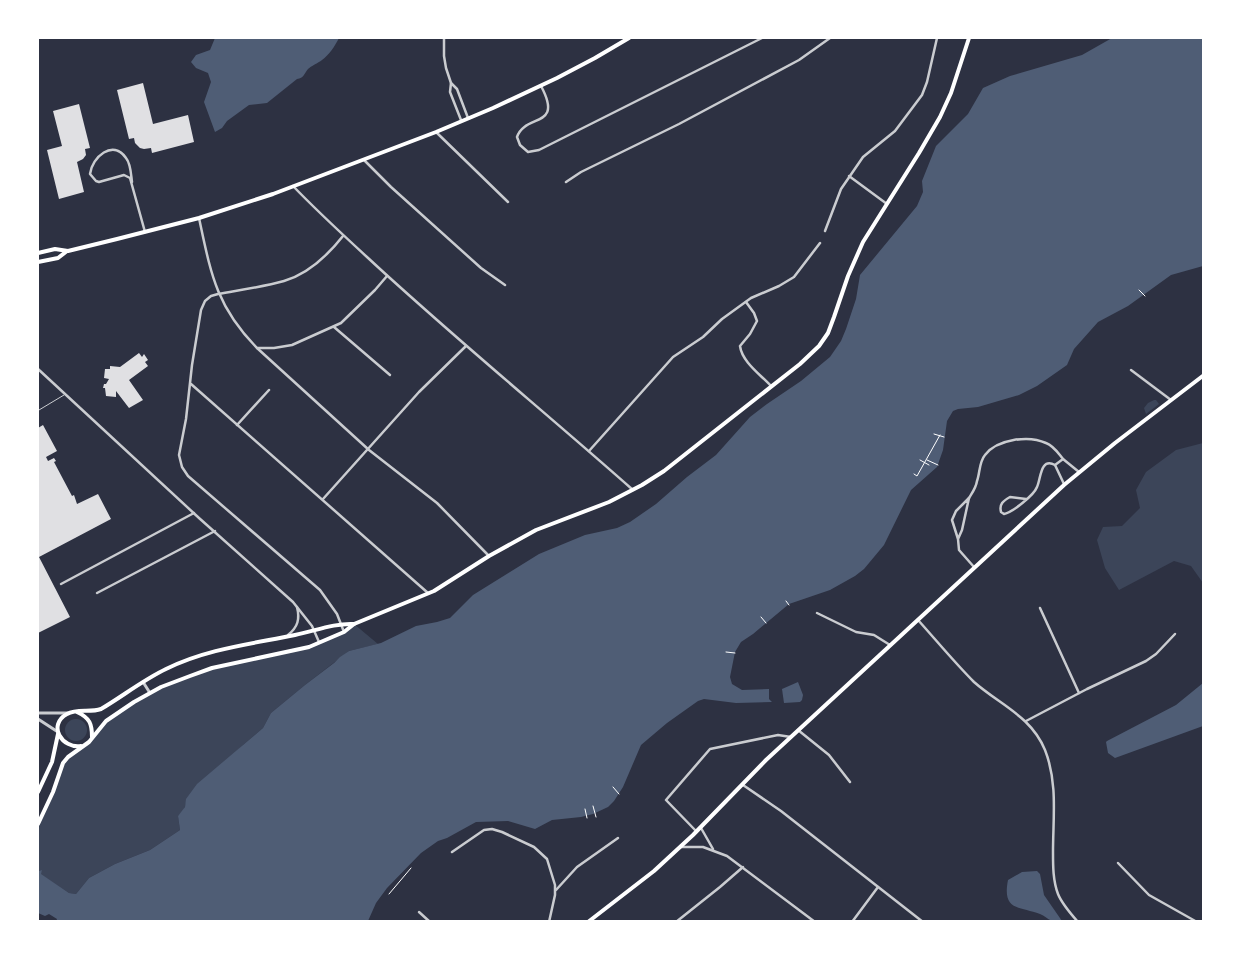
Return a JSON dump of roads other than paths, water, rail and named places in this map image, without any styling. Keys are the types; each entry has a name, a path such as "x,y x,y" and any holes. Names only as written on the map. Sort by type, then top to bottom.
{"main road":[{"path":"38,262 58,258 68,251 199,218 293,186 436,132 541,86 629,38"},
{"path":"38,824 54,792 63,763 68,757 86,745 107,720 150,693 174,681 212,668 297,651 344,632 354,624 429,594 536,530 601,505 633,490 664,471 806,358 824,340 831,326 844,284 867,234 927,140 943,110 970,38"},
{"path":"38,253 55,249 68,251"},
{"path":"588,922 648,877 798,730 1064,485 1204,375"},
{"path":"38,792 52,762 60,721 69,713 101,709 143,681 175,664 202,655 341,624 354,624"},
{"path":"78,712 86,716 90,721 92,737"},
{"path":"58,733 61,739 70,746 86,745"}],"street":[{"path":"444,38 444,62 451,83 450,92 461,120"},
{"path":"541,86 549,105 544,117 523,128 517,134 518,143 528,152 539,150 762,38"},
{"path":"566,182 581,172 688,119 799,60 830,38"},
{"path":"825,231 841,189 849,176 868,151 898,127 922,95 937,38"},
{"path":"451,83 457,89 468,118"},
{"path":"436,132 508,202"},
{"path":"132,182 124,175 99,182 94,180 90,174 92,165 98,156 112,149 119,151 127,158 145,232"},
{"path":"363,159 391,188 481,268 505,285"},
{"path":"849,176 887,204"},
{"path":"293,186 343,236 387,276 633,490"},
{"path":"199,218 218,294 233,321 257,348 369,450 437,504 490,556"},
{"path":"343,236 325,257 285,281 218,294 211,296 205,301 201,310 192,364 186,419 179,455 184,470 233,516 320,590 329,600 344,632"},
{"path":"589,451 663,368 678,354 703,337 722,319 755,295 779,286 794,277 820,243"},
{"path":"257,348 274,348 292,344 334,327 347,318 387,276"},
{"path":"746,302 757,321 750,334 741,344 740,349 771,386"},
{"path":"334,327 390,375"},
{"path":"322,499 369,450 419,392 466,346"},
{"path":"38,369 297,606 310,621 319,642"},
{"path":"1131,370 1171,400"},
{"path":"191,384 429,594"},
{"path":"237,425 269,390"},
{"path":"974,568 959,550 958,539 952,522 959,506 968,498 976,486 982,459 986,454 997,445 1017,440 1041,441 1053,447 1063,459 1079,472"},
{"path":"1055,465 1063,459"},
{"path":"1026,499 1007,499 1002,504 1001,512 1004,514 1014,511 1026,499 1038,487 1043,467 1048,463 1055,465 1064,485"},
{"path":"958,539 962,530 968,498"},
{"path":"61,584 194,513"},
{"path":"97,593 215,532"},
{"path":"284,637 294,630 297,625 297,606"},
{"path":"1040,608 1080,693"},
{"path":"818,612 856,632 874,635 890,645"},
{"path":"918,620 976,684 1026,721 1038,736 1045,750 1054,789 1053,870 1056,889 1062,902 1078,922"},
{"path":"1026,721 1152,658 1176,634"},
{"path":"143,681 150,693"},
{"path":"38,713 69,713"},
{"path":"38,719 58,733"},
{"path":"798,730 829,755 850,782"},
{"path":"714,850 698,829 666,800 710,749 778,735 791,737"},
{"path":"742,784 781,811 923,922"},
{"path":"452,852 484,830 502,832 534,847 543,854 549,863 556,890 549,922"},
{"path":"556,890 577,868 618,838"},
{"path":"680,847 703,847 727,856 815,922"},
{"path":"1118,863 1149,895 1197,922"},
{"path":"676,922 743,867"},
{"path":"852,922 878,887"},
{"path":"419,912 430,922"}],"lane":[{"path":"39,410 64,394"}]}
